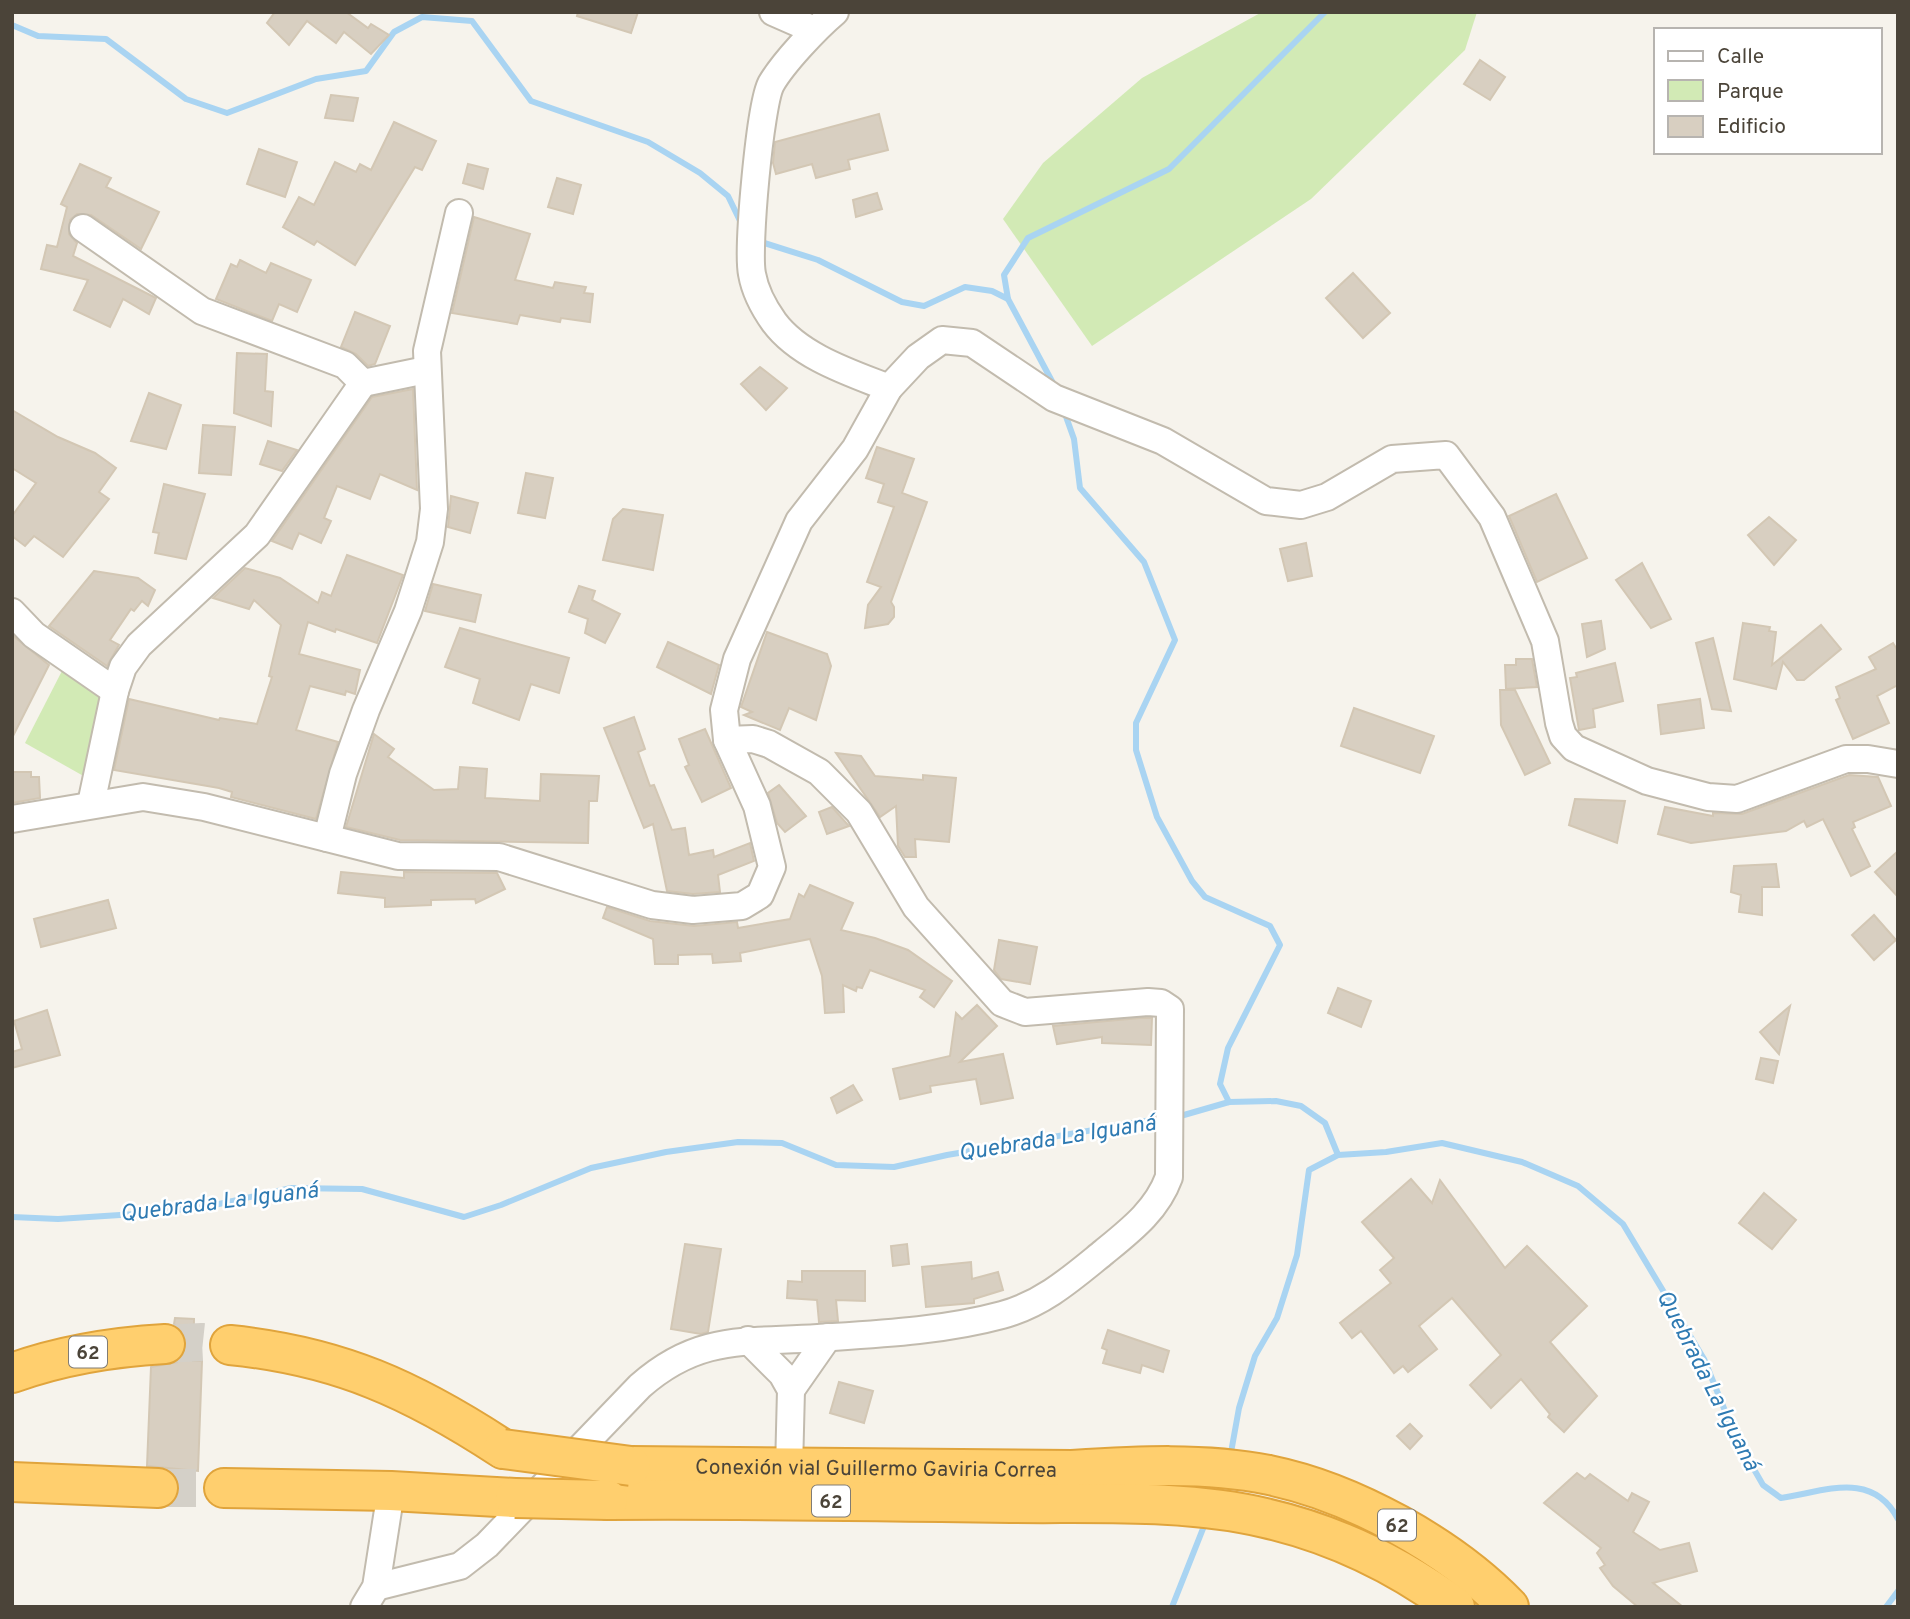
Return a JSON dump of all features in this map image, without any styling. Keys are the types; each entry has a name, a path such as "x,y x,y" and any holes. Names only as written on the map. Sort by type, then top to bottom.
{"highway":[{"name":"62","path":"12,1373 40,1363 114,1347 165,1344"},
{"name":"Conexión vial Guillermo Gaviria Correa","path":"230,1345 275,1349 316,1358 383,1380 445,1411 503,1449 631,1466 1072,1470 1138,1466 1204,1468 1269,1475 1332,1495 1391,1522 1448,1556 1509,1607"},
{"path":"12,1482 158,1488"},
{"name":"Conexión vial Guillermo Gaviria Correa","path":"224,1488 391,1491 608,1500 1159,1506 1262,1517 1318,1532 1372,1554 1423,1583 1455,1607"}],"street":[{"path":"773,12 814,30"},
{"path":"835,12 814,30 771,85 764,113 750,237 752,274 760,299 775,324 807,350 843,370 889,388"},
{"path":"327,838 357,736 408,611 430,542 434,509 426,370 439,290 459,213"},
{"path":"83,228 202,311 345,365 363,383"},
{"path":"12,819 143,797 204,807 398,856 499,858 652,905 693,910 742,906 761,895 772,867 757,806 727,740 724,710 737,659 799,521 855,449 889,388 918,357 942,340 972,342 1060,400 1163,441 1250,494 1280,504 1301,505 1327,497 1392,459 1446,455 1492,517 1545,641 1563,736 1586,755 1647,781 1708,797 1737,799 1846,759 1875,759 1898,764"},
{"path":"91,804 115,691 123,667 139,645 257,535 363,383 426,370"},
{"path":"12,612 34,635 115,691"},
{"path":"370,1597 460,1566 487,1545 664,1364 722,1343 938,1327 1002,1315 1061,1289 1139,1223 1162,1197 1168,1177 1170,1146 1170,1009 1161,1003 1025,1012 1002,1003 916,907 859,813 819,772 769,744 753,739 727,740"},
{"path":"791,1390 828,1337"},
{"path":"748,1340 782,1374 791,1390 789,1469"},
{"path":"370,1597 391,1491"}],"green space":[{"path":"1262,12 1477,12 1465,50 1311,199 1092,346 1003,219 1043,163 1142,78"},
{"path":"64,667 107,691 87,778 25,743"}],"building":[{"path":"275,12 346,12 368,28 371,24 389,35 371,54 344,32 336,43 307,21 289,45 267,23"},
{"path":"578,12 638,12 631,33 577,16"},
{"path":"1480,60 1505,77 1490,100 1464,84"},
{"path":"331,95 358,98 353,121 325,118"},
{"path":"879,114 888,150 848,160 850,169 816,178 812,164 776,174 773,163 775,142"},
{"path":"394,122 436,141 422,170 415,167 355,265 317,241 314,245 283,227 299,197 314,205 335,162 356,172 360,164 371,170"},
{"path":"259,149 297,162 285,197 247,184"},
{"path":"80,164 111,178 106,187 159,212 141,249 91,215 77,214 70,220 69,234 77,243 73,256 156,298 149,314 123,299 110,327 74,310 88,280 41,269 47,245 57,247 67,207 61,204"},
{"path":"468,164 488,169 483,189 463,183"},
{"path":"557,178 581,185 573,214 548,207"},
{"path":"877,193 882,209 856,217 853,200"},
{"path":"474,217 530,234 515,280 553,288 555,282 586,287 584,293 593,294 590,322 561,318 560,322 520,315 517,324 452,313"},
{"path":"240,260 266,273 271,263 311,280 297,312 279,304 272,321 216,299 231,264 237,267"},
{"path":"1353,273 1390,313 1363,338 1326,298"},
{"path":"355,312 390,326 375,364 368,366 356,354 341,347"},
{"path":"237,353 267,354 265,391 273,392 271,426 234,413"},
{"path":"760,367 787,388 766,410 741,384"},
{"path":"413,389 417,490 380,474 370,499 337,486 324,518 331,521 321,543 299,533 292,549 272,541 372,397"},
{"path":"149,393 181,405 166,449 131,441"},
{"path":"12,410 58,437 95,453 116,468 99,492 109,499 63,557 34,536 25,546 12,536 12,516 36,483 12,468"},
{"path":"203,425 235,427 231,475 199,473"},
{"path":"268,441 297,450 282,471 260,464"},
{"path":"877,447 914,459 902,493 927,502 891,602 894,617 888,624 865,628 868,605 881,587 867,582 894,507 878,502 884,484 866,478"},
{"path":"526,473 553,478 545,518 518,513"},
{"path":"164,484 205,494 186,559 155,553 159,533 153,532"},
{"path":"1556,494 1587,558 1537,582 1509,516"},
{"path":"451,496 478,503 470,533 448,527"},
{"path":"623,509 663,515 653,570 603,560 613,519"},
{"path":"1769,517 1796,540 1774,565 1748,535"},
{"path":"1306,543 1312,576 1288,581 1280,549"},
{"path":"347,555 403,575 377,643 308,622 299,654 360,670 355,694 346,691 345,695 310,686 296,730 338,742 316,819 231,797 232,792 219,788 114,770 129,699 219,720 257,724 272,677 269,676 281,625 254,600 249,609 213,598 245,568 280,578 318,603 322,592 331,596"},
{"path":"1642,563 1671,619 1651,628 1616,580"},
{"path":"94,571 138,578 155,590 148,606 142,601 134,611 131,609 110,640 119,645 107,666 49,626"},
{"path":"433,584 481,595 475,622 425,611"},
{"path":"579,586 595,591 592,600 620,614 605,643 585,633 588,619 569,612"},
{"path":"1601,621 1605,649 1587,657 1582,624"},
{"path":"1743,623 1770,627 1769,631 1776,632 1772,665 1821,625 1841,649 1804,680 1797,680 1783,662 1776,689 1734,679"},
{"path":"460,628 569,658 559,693 531,684 519,720 473,703 480,679 445,667"},
{"path":"767,632 827,654 831,666 816,720 789,708 780,730 744,715 752,712 741,707"},
{"path":"12,635 49,665 12,738"},
{"path":"1713,638 1731,711 1712,709 1696,643"},
{"path":"668,642 719,665 711,694 657,667"},
{"path":"1893,643 1898,651 1898,685 1877,696 1889,723 1853,739 1836,700 1840,698 1836,687 1876,669 1869,657"},
{"path":"1516,659 1532,659 1537,687 1506,689 1505,665 1516,665"},
{"path":"1615,663 1623,701 1593,709 1595,727 1579,730 1570,678 1577,677 1576,673"},
{"path":"1500,690 1515,690 1550,763 1525,775 1501,725"},
{"path":"1700,699 1704,728 1661,734 1658,705"},
{"path":"1354,708 1434,736 1420,773 1341,746"},
{"path":"634,717 645,749 638,752 650,786 654,785 672,830 685,828 689,855 713,850 714,857 750,843 754,861 718,875 720,892 693,894 667,891 653,824 644,828 604,728"},
{"path":"705,729 731,788 702,802 685,767 689,765 679,739"},
{"path":"374,734 394,749 388,757 434,790 458,789 460,767 487,769 485,798 540,801 541,774 599,776 597,801 589,801 588,843 400,840 346,827"},
{"path":"836,753 861,756 875,776 923,780 923,775 956,778 949,842 915,839 916,857 905,857 898,846 896,806 880,817"},
{"path":"12,772 31,772 31,777 39,777 40,798 12,803"},
{"path":"1849,775 1878,777 1891,806 1853,822 1855,827 1852,829 1870,866 1851,876 1823,819 1807,827 1804,821 1786,831 1691,843 1658,834 1665,807 1713,816 1713,813 1742,814"},
{"path":"779,785 806,816 785,832 777,823 768,793"},
{"path":"1575,799 1625,801 1617,843 1569,825"},
{"path":"832,807 849,826 827,834 819,812"},
{"path":"1898,851 1898,897 1875,872"},
{"path":"1776,864 1779,887 1762,887 1762,915 1739,912 1741,895 1731,892 1734,866"},
{"path":"341,872 404,878 404,872 497,873 505,889 476,903 475,899 431,900 431,905 385,907 385,898 338,893"},
{"path":"810,885 853,903 841,930 908,950 952,981 934,1007 920,997 925,990 870,970 862,988 857,987 856,991 843,985 844,1012 825,1013 822,976 810,939 740,953 741,961 713,963 712,954 678,955 678,964 655,964 653,939 603,918 607,907 650,921 694,926 737,922 738,928 790,919 799,894 804,897"},
{"path":"108,900 116,928 41,947 34,919"},
{"path":"1874,915 1896,940 1874,960 1852,935"},
{"path":"999,940 1037,947 1030,984 1001,979 994,970"},
{"path":"1338,988 1371,1001 1361,1027 1328,1013"},
{"path":"977,1005 997,1026 960,1062 1003,1054 1013,1098 981,1104 976,1079 930,1086 931,1092 900,1099 893,1069 950,1056 956,1013 962,1019"},
{"path":"1790,1006 1779,1054 1760,1032"},
{"path":"47,1010 60,1055 12,1068 12,1052 22,1049 14,1021"},
{"path":"1152,1018 1151,1045 1102,1043 1102,1037 1057,1044 1053,1026"},
{"path":"1761,1058 1778,1061 1773,1083 1756,1079"},
{"path":"853,1085 862,1100 837,1113 831,1098"},
{"path":"1411,1179 1432,1203 1440,1180 1505,1268 1527,1246 1587,1306 1550,1342 1597,1396 1564,1432 1548,1417 1550,1414 1521,1379 1491,1408 1470,1385 1501,1355 1452,1298 1419,1326 1437,1349 1408,1372 1403,1366 1394,1373 1361,1331 1352,1338 1340,1323 1391,1283 1380,1270 1394,1258 1362,1222"},
{"path":"1764,1193 1796,1220 1772,1249 1739,1223"},
{"path":"685,1244 721,1249 708,1332 701,1334 671,1329"},
{"path":"907,1244 909,1264 893,1266 891,1246"},
{"path":"971,1262 972,1279 998,1272 1003,1290 974,1299 974,1303 926,1307 922,1267"},
{"path":"802,1271 865,1271 865,1301 836,1300 838,1321 819,1322 817,1300 787,1298 788,1281 802,1282"},
{"path":"175,1318 194,1319 193,1361 202,1361 198,1471 147,1466 151,1367 177,1362 184,1354 187,1343 183,1332 174,1324"},
{"path":"1108,1330 1169,1351 1163,1372 1142,1365 1140,1373 1103,1363 1107,1350 1102,1348"},
{"path":"839,1382 873,1391 864,1423 830,1413"},
{"path":"1410,1424 1422,1436 1410,1449 1397,1436"},
{"path":"1577,1473 1585,1479 1590,1474 1628,1501 1632,1493 1649,1502 1633,1532 1660,1550 1689,1543 1697,1571 1653,1583 1683,1607 1638,1607 1613,1586 1600,1568 1605,1565 1597,1553 1601,1548 1544,1503"}],"waterway":[{"path":"1008,299 1004,275 1028,238 1169,169 1325,12"},
{"path":"12,25 38,36 106,39 186,99 227,113 316,79 366,71 394,32 422,17 472,21 531,101 648,142 700,173 728,196 743,227"},
{"path":"758,241 818,260 902,302 924,306 965,287 992,291 1008,299 1054,385"},
{"path":"1064,411 1074,439 1080,488 1144,562 1175,640 1136,723 1136,750 1157,817 1192,881 1205,897 1270,926 1280,945 1228,1048 1220,1084 1229,1102"},
{"name":"Quebrada La Iguaná","path":"1177,1117 1229,1102 1276,1101 1301,1106 1325,1123 1338,1155 1386,1152 1442,1143 1522,1162 1578,1186 1623,1224 1704,1359 1736,1438 1763,1485 1781,1498 1830,1489 1861,1489 1875,1494 1887,1503 1898,1519"},
{"name":"Quebrada La Iguaná","path":"12,1217 58,1219 151,1213 210,1206 291,1188 362,1189 464,1217 501,1205 591,1168 666,1152 738,1142 782,1143 836,1165 894,1167 947,1155 1163,1118"},
{"path":"1230,1458 1239,1408 1255,1356 1277,1318 1297,1255 1309,1170 1338,1155"},
{"path":"1172,1607 1206,1521"},
{"name":"Quebrada La Iguaná","path":"1886,1607 1898,1591"}],"tunnel":[{"path":"165,1344 202,1342 230,1345"},
{"path":"158,1488 224,1488"}]}
